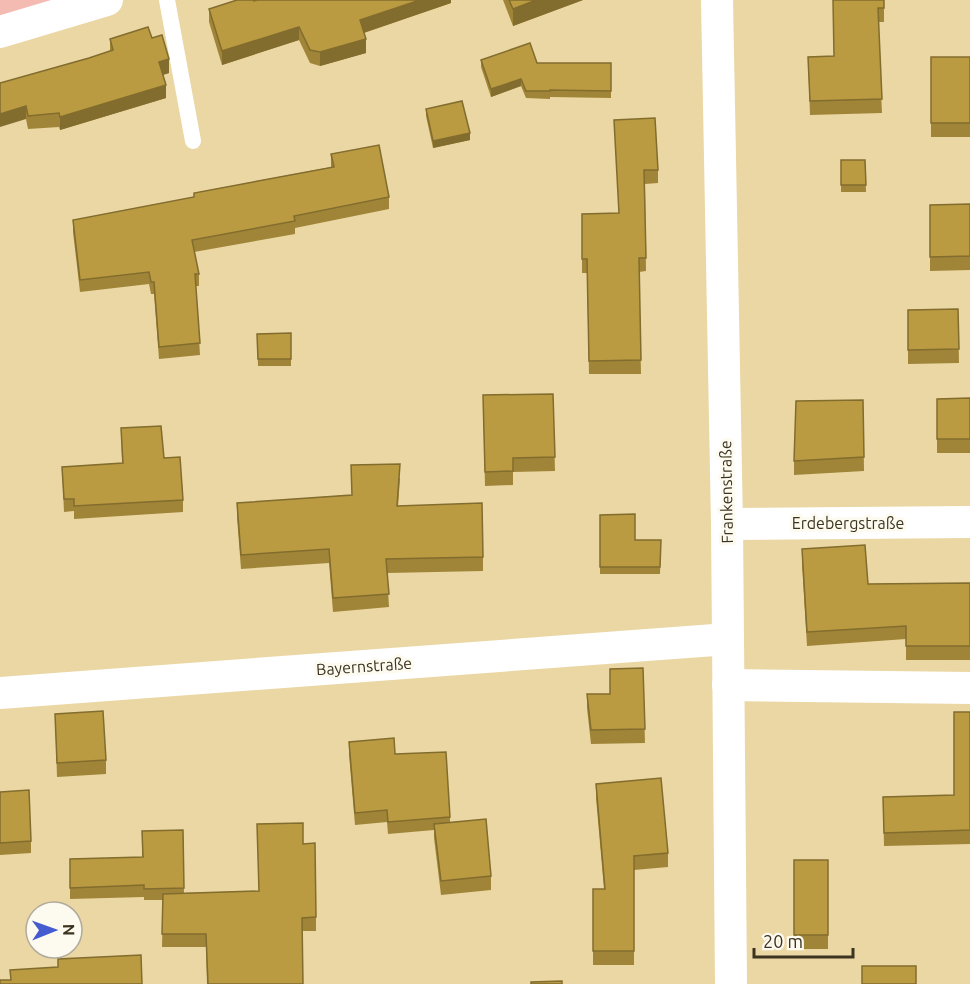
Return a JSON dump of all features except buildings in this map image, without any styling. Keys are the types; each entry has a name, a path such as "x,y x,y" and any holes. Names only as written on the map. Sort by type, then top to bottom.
{"street":[{"path":"0,32 107,0"},
{"name":"Frankenstraße","path":"717,0 727,524 731,984"},
{"name":"Erdebergstraße","path":"727,524 970,522"},
{"name":"Bayernstraße","path":"0,693 728,639"},
{"path":"728,685 970,688"}],"lane":[{"path":"167,0 193,141"}],"shaded area":[{"path":"0,0 71,0 0,21"}]}
